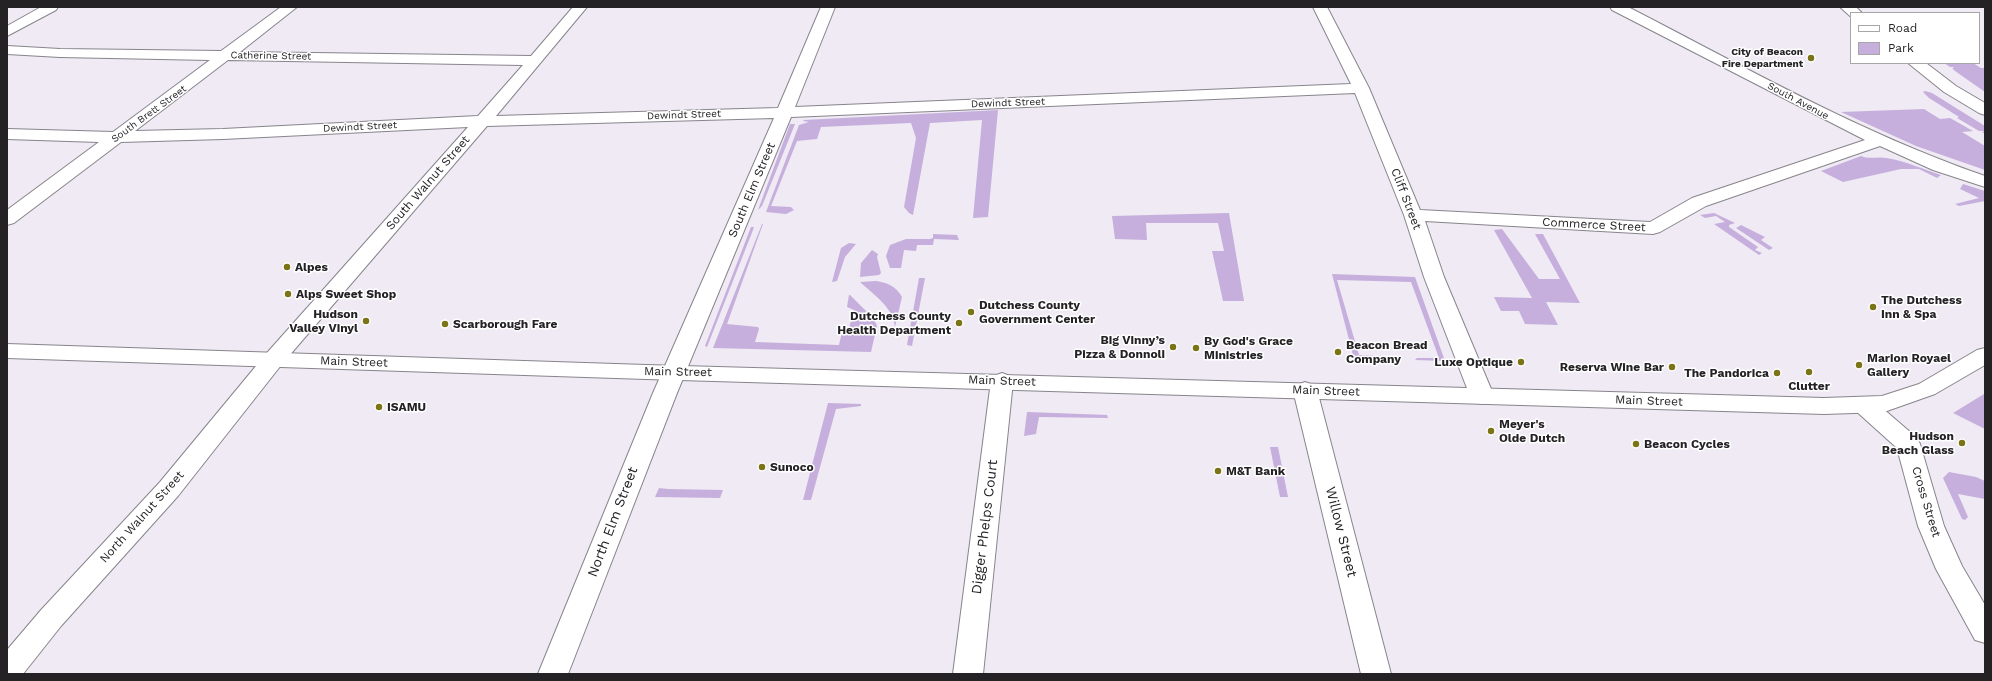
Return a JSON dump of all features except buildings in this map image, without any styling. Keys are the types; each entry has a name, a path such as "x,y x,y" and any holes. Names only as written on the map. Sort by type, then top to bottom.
{"street":[{"path":"7,32 51,7"},
{"name":"South Brett Street","path":"7,219 228,56 290,7"},
{"name":"South Walnut Street","path":"274,359 535,61 580,7"},
{"name":"South Elm Street","path":"674,372 828,7"},
{"name":"Cliff Street","path":"1320,7 1361,88 1413,215 1434,277 1482,396"},
{"name":"South Avenue","path":"1617,7 1818,112 1879,141 1939,166 1985,182"},
{"name":"Catherine Street","path":"7,50 228,56 535,61"},
{"path":"1917,64 1950,89 1985,110"},
{"name":"Dewindt Street","path":"7,134 118,136 223,134 482,121 784,112 1361,88"},
{"name":"Commerce Street","path":"1413,215 1653,228 1699,202 1879,141"},
{"name":"Main Street","path":"7,351 646,372 1865,406 1884,404 1928,389 1985,355"},
{"name":"North Walnut Street","path":"7,672 51,618 169,489 274,359"},
{"name":"North Elm Street","path":"553,674 639,456 674,372"},
{"name":"Digger Phelps Court","path":"968,674 1002,381"},
{"name":"Willow Street","path":"1305,390 1376,674"},
{"name":"Cross Street","path":"1865,406 1908,444 1931,526 1950,569 1985,631"}],"green space":[{"path":"1946,64 1975,64 1981,68 1985,68 1985,92 1955,71 1952,68 1954,68 1953,67"},
{"path":"1925,91 1932,93 1985,126 1985,131 1979,131 1957,118 1959,117 1929,98 1923,92"},
{"path":"1924,109 1940,119 1950,118 1973,131 1962,132 1985,146 1985,170 1916,146 1841,112"},
{"path":"998,110 988,217 973,218 982,120 930,123 913,215 904,207 916,138 911,123 821,127 817,139 797,141 771,206 791,207 794,210 786,214 766,212 799,125 809,122 803,121 804,120"},
{"path":"790,124 795,124 762,206 758,210"},
{"path":"1861,156 1867,158 1893,159 1941,175 1937,178 1919,169 1901,169 1843,182 1821,171"},
{"path":"1963,184 1985,191 1985,201 1959,206 1955,204 1979,198 1960,189"},
{"path":"1229,213 1244,301 1223,301 1212,251 1224,251 1218,223 1146,223 1147,240 1115,239 1112,216"},
{"path":"1714,213 1735,223 1729,225 1729,227 1758,247 1755,250 1762,253 1759,255 1714,224 1725,222 1716,216 1705,218 1700,215"},
{"path":"762,224 727,324 758,327 759,329 755,342 839,345 842,332 849,328 854,310 847,307 850,295 874,319 877,326 871,352 713,348"},
{"path":"1741,225 1765,237 1761,240 1773,248 1769,250 1736,228"},
{"path":"751,227 754,227 707,347 705,346"},
{"path":"1502,229 1539,279 1560,279 1535,234 1543,234 1580,303 1546,302 1558,325 1525,324 1519,311 1501,311 1494,297 1532,298 1494,230"},
{"path":"933,234 957,235 959,240 934,239 933,245 917,245 916,251 904,250 901,268 890,268 886,256 890,245 906,239 930,239 933,238"},
{"path":"849,243 856,244 845,257 837,281 832,282 841,248"},
{"path":"872,250 878,254 877,257 881,273 879,275 860,277 861,263"},
{"path":"1332,274 1415,277 1445,361 1415,360 1417,358 1439,358 1411,282 1337,280 1359,355 1381,356 1385,360 1354,359"},
{"path":"919,278 925,278 912,346 907,345"},
{"path":"876,281 891,286 897,290 902,297 895,327 891,313 887,307 860,282"},
{"path":"1985,393 1985,429 1953,413 1984,394"},
{"path":"828,403 861,404 861,406 836,409 811,500 803,500"},
{"path":"1027,412 1107,415 1108,418 1039,417 1036,434 1024,436"},
{"path":"1270,447 1278,447 1288,497 1280,497"},
{"path":"1949,472 1976,477 1985,481 1985,499 1958,494 1968,517 1965,520 1962,519 1943,478"},
{"path":"659,488 723,490 720,498 655,497"}],"place":[{"name":"City of Beacon Fire Department","path":"1811,58"},
{"name":"Alpes","path":"287,267"},
{"name":"Alps Sweet Shop","path":"288,294"},
{"name":"The Dutchess Inn & Spa","path":"1873,307"},
{"name":"Dutchess County Government Center","path":"971,312"},
{"name":"Hudson Valley Vinyl","path":"366,321"},
{"name":"Dutchess County Health Department","path":"959,323"},
{"name":"Scarborough Fare","path":"445,324"},
{"name":"Big Vinny’s Pizza & Donnoli","path":"1173,347"},
{"name":"By God's Grace Ministries","path":"1196,348"},
{"name":"Beacon Bread Company","path":"1338,352"},
{"name":"Luxe Optique","path":"1521,362"},
{"name":"Marion Royael Gallery","path":"1859,365"},
{"name":"Reserva Wine Bar","path":"1672,367"},
{"name":"Clutter","path":"1809,372"},
{"name":"The Pandorica","path":"1777,373"},
{"name":"ISAMU","path":"379,407"},
{"name":"Meyer's Olde Dutch","path":"1491,431"},
{"name":"Hudson Beach Glass","path":"1962,443"},
{"name":"Beacon Cycles","path":"1636,444"},
{"name":"Sunoco","path":"762,467"},
{"name":"M&T Bank","path":"1218,471"}]}
